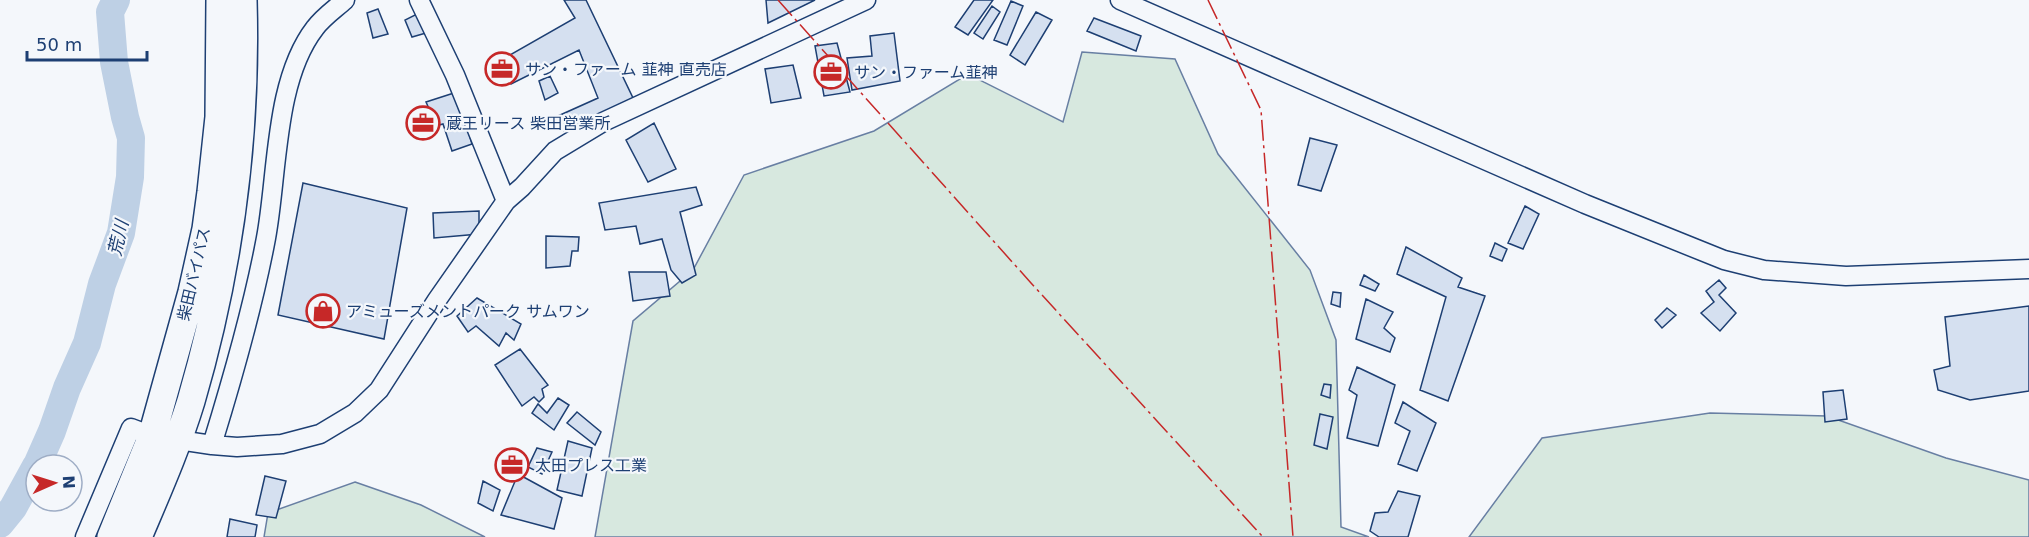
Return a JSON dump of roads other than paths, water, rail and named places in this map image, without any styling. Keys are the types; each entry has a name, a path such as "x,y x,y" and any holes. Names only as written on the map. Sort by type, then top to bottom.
{"highway":[{"name":"柴田バイパス","path":"138,537 165,438 212,192 219,106 220,0"},
{"name":"柴田バイパス","path":"111,537 165,438 190,401 216,304 239,146 244,74 243,0"}],"street":[{"path":"212,445 249,318 267,238 288,86 299,56 315,27 345,0"},
{"path":"419,0 455,75 506,201"},
{"path":"85,537 131,428 165,438 237,447 282,444 320,434 355,413 379,390 437,300 506,201 555,152 603,122 866,0"},
{"path":"1120,0 1585,204 1724,260 1764,270 1846,276 2029,269"}],"waterway":[{"name":"荒川","path":"42,453 87,343 102,284 121,233 130,177 131,138 114,62 110,12 116,0"},
{"name":"荒川","path":"0,524 13,508 24,488"}],"place":[{"name":"サン・ファーム 韮神 直売店","path":"502,69"},
{"name":"サン・ファーム韮神","path":"831,72"},
{"name":"蔵王リース 柴田営業所","path":"423,123"},
{"name":"アミューズメントパーク サムワン","path":"323,311"},
{"name":"太田プレス工業","path":"512,465"}]}
